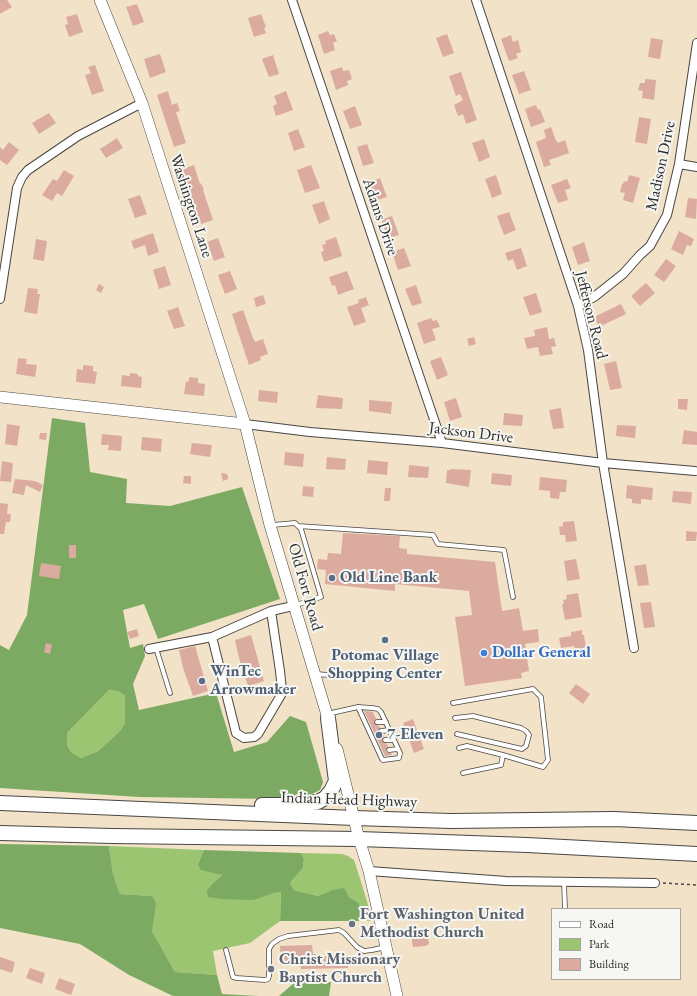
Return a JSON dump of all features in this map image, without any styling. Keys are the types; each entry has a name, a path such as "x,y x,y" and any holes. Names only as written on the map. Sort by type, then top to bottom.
{"highway":[{"path":"151,809 223,804 281,805 318,802 328,794 336,781 327,716"},
{"name":"Indian Head Highway","path":"0,803 451,821 614,819 697,823"},
{"path":"0,833 359,839 527,845 697,854"}],"main road":[{"name":"Washington Lane","path":"100,0 142,103 245,424"},
{"path":"0,397 245,424"},
{"name":"Old Fort Road","path":"245,424 270,525 340,761 359,839 369,871 398,996"}],"street":[{"name":"Adams Drive","path":"292,0 442,443"},
{"name":"Jefferson Road","path":"476,0 578,306 588,350 603,463 634,648"},
{"name":"Madison Drive","path":"578,306 594,297 623,274 650,246 667,215 679,164 697,43"},
{"path":"0,299 17,188 22,177 28,170 78,136 142,103"},
{"path":"679,164 697,166"},
{"name":"Jackson Drive","path":"245,424 310,432 442,443 603,463 695,471"},
{"path":"152,649 212,637 271,611 293,606"},
{"path":"212,637 236,733 244,738 254,737 258,734 281,695 282,690 271,611"},
{"path":"369,871 506,881 655,883"}],"lane":[{"path":"270,525 295,523 301,529 321,597 293,606"},
{"path":"298,526 433,535 438,544 504,550 513,597"},
{"path":"152,649 170,693"},
{"path":"314,674 341,676"},
{"path":"453,703 534,689 541,697 548,760 543,767 466,746 459,748"},
{"path":"327,716 358,707 378,709 381,712 398,749 400,756 398,760 383,760 358,707"},
{"path":"455,718 473,716 521,728 526,731 528,735 526,746 522,749 457,734"},
{"path":"377,722 386,722"},
{"path":"381,731 390,730"},
{"path":"385,740 394,740"},
{"path":"389,750 398,749"},
{"path":"463,773 501,765 503,755"},
{"path":"564,881 565,908"},
{"path":"226,950 234,977 265,980 268,979 269,976 269,948 279,939 288,936 339,930 344,933 357,947 364,950 386,947"}],"path":[{"path":"655,883 697,885"}],"green space":[{"path":"52,418 85,423 90,472 127,479 126,503 170,506 242,487 280,599 158,639 144,604 123,610 130,648 143,644 145,656 133,684 139,710 216,693 234,752 267,742 290,716 306,722 323,782 320,790 310,795 274,799 139,797 0,788 0,645 9,650 27,615","holes":["109,690 118,691 125,696 125,723 120,731 98,751 81,758 71,752 67,745 67,733"]},
{"path":"109,690 118,691 125,696 125,723 120,731 98,751 81,758 71,752 67,745 67,733"},
{"path":"0,844 109,846 113,874 120,894 152,896 156,903 152,931 175,972 217,975 222,994 258,996 173,996 129,975 80,944 0,928"},
{"path":"109,846 204,850 198,864 222,875 213,883 274,893 281,892 280,921 250,943 213,951 217,975 175,972 152,931 151,896 120,894 113,874"},
{"path":"204,850 301,853 304,859 303,868 290,883 294,890 318,896 332,890 344,888 349,897 359,903 364,921 280,921 281,892 253,900 208,897 207,891 222,875 201,870 198,864"},
{"path":"301,853 342,854 354,860 373,921 364,921 359,903 349,897 344,889 332,890 318,896 294,890 290,883 303,868 304,859"},
{"path":"295,982 331,982 329,996 279,996"}],"building":[{"path":"0,0 7,0 12,7 0,14"},
{"path":"137,4 144,22 133,26 126,7"},
{"path":"77,14 83,32 69,37 65,25 68,24 66,17"},
{"path":"261,14 266,27 264,28 266,33 254,37 248,18"},
{"path":"328,31 330,35 334,34 337,41 333,43 335,50 324,54 318,35"},
{"path":"447,34 454,53 443,57 436,38"},
{"path":"511,35 513,42 518,40 521,52 516,54 518,58 509,61 501,39"},
{"path":"651,38 663,40 660,59 648,57"},
{"path":"160,54 166,72 150,78 144,59"},
{"path":"273,55 279,74 269,77 262,59"},
{"path":"95,65 104,91 92,95 85,75 91,73 88,67"},
{"path":"342,67 343,71 349,70 352,79 347,81 348,85 336,90 330,71"},
{"path":"524,71 531,90 519,94 512,75"},
{"path":"461,72 477,120 466,124 463,114 458,116 454,105 463,100 460,94 456,96 449,76"},
{"path":"645,79 656,80 654,100 642,98 643,91 638,90 640,83 645,83"},
{"path":"168,91 172,105 177,103 180,111 176,112 186,143 174,147 157,95"},
{"path":"286,91 293,110 276,116 273,106 277,104 274,96"},
{"path":"536,105 538,110 540,109 545,122 531,127 525,109"},
{"path":"355,106 362,125 350,129 343,111"},
{"path":"49,113 56,123 39,134 32,123"},
{"path":"639,117 651,119 647,144 635,142"},
{"path":"551,127 558,143 565,140 569,153 549,160 551,165 544,167 536,142 546,138 544,130"},
{"path":"298,129 305,147 294,151 288,133"},
{"path":"117,138 123,148 106,158 100,149"},
{"path":"484,139 490,157 479,162 472,143"},
{"path":"9,142 19,150 7,165 0,160 0,147 3,150"},
{"path":"367,144 374,163 363,166 357,147"},
{"path":"194,165 200,184 201,183 204,190 213,220 201,224 187,184 184,185 180,170"},
{"path":"311,165 320,188 305,193 297,170"},
{"path":"64,170 74,176 62,196 57,193 52,201 42,195 53,179 57,181"},
{"path":"496,175 502,194 492,198 485,179"},
{"path":"629,175 640,178 633,203 623,200 625,193 620,192 622,184 624,181 627,182"},
{"path":"380,178 387,197 374,201 368,183"},
{"path":"567,179 571,188 565,190 568,200 558,203 551,185"},
{"path":"140,195 147,214 135,218 128,199"},
{"path":"688,198 697,199 696,219 685,217"},
{"path":"324,201 330,219 319,224 312,205"},
{"path":"509,212 516,230 504,235 497,216"},
{"path":"392,216 399,235 388,238 381,220"},
{"path":"679,231 694,239 691,246 687,245 683,255 671,249"},
{"path":"153,233 159,252 148,256 145,245 134,249 131,241"},
{"path":"336,237 342,256 324,262 321,252 324,251 322,245 326,244 325,241"},
{"path":"218,238 225,257 214,261 207,242"},
{"path":"36,239 47,241 44,261 33,259"},
{"path":"584,242 590,261 578,265 572,247"},
{"path":"404,248 411,266 398,270 392,252"},
{"path":"521,248 527,266 517,270 513,259 508,261 505,253"},
{"path":"666,259 676,266 664,282 654,275"},
{"path":"165,266 171,285 159,289 153,270"},
{"path":"230,271 237,289 225,294 218,275"},
{"path":"347,271 354,289 338,295 335,285 332,286 329,277"},
{"path":"646,283 655,293 640,306 631,296"},
{"path":"99,284 104,287 101,293 96,290"},
{"path":"416,285 422,303 412,306 405,289"},
{"path":"28,288 38,289 37,294 40,294 37,314 24,312"},
{"path":"536,293 542,312 530,316 523,297"},
{"path":"263,295 266,304 256,307 254,298"},
{"path":"366,297 369,305 361,308 366,322 354,326 347,307 359,303 358,300"},
{"path":"621,304 626,314 599,327 594,317"},
{"path":"178,307 185,326 174,329 167,311"},
{"path":"243,310 255,342 263,339 268,354 260,357 261,360 249,365 232,314"},
{"path":"431,318 433,321 437,320 440,327 432,329 436,340 424,344 417,323"},
{"path":"547,327 549,339 554,338 556,346 551,347 553,354 540,356 538,347 527,349 524,338 535,336 534,330"},
{"path":"474,337 476,344 469,346 467,339"},
{"path":"441,357 448,375 437,380 430,361"},
{"path":"18,358 27,359 26,364 37,365 35,377 16,374"},
{"path":"616,361 622,388 610,390 604,364"},
{"path":"83,365 93,366 93,371 97,372 95,384 76,382 77,369 83,370"},
{"path":"130,373 138,374 138,376 142,377 141,388 121,386 122,375 130,376"},
{"path":"189,377 198,378 198,383 205,384 204,396 184,394 186,381 189,382"},
{"path":"259,390 278,392 277,403 258,401"},
{"path":"318,395 343,398 342,409 316,408"},
{"path":"456,398 462,417 450,421 444,402"},
{"path":"678,399 688,399 687,410 678,409"},
{"path":"369,400 392,402 391,414 369,411"},
{"path":"561,408 564,428 553,429 549,410"},
{"path":"504,413 523,415 522,426 503,425"},
{"path":"7,424 20,426 17,446 5,444"},
{"path":"617,425 636,426 635,438 616,436"},
{"path":"684,430 697,432 697,445 682,444"},
{"path":"40,433 47,433 46,440 39,439"},
{"path":"102,434 122,436 121,451 108,450 109,445 101,445"},
{"path":"142,437 162,439 161,452 141,450"},
{"path":"192,443 212,445 210,457 190,454"},
{"path":"285,452 304,454 303,467 284,465"},
{"path":"327,457 346,459 345,470 326,469"},
{"path":"368,460 388,462 387,475 367,473"},
{"path":"2,461 13,463 11,482 0,481"},
{"path":"409,465 429,467 428,478 408,477"},
{"path":"447,470 471,470 469,487 446,483"},
{"path":"221,473 227,474 228,479 223,481"},
{"path":"492,473 512,475 511,486 491,484"},
{"path":"184,476 191,476 191,484 183,483"},
{"path":"540,477 567,480 566,492 560,492 559,499 550,498 550,491 539,490"},
{"path":"15,479 35,481 43,485 40,492 26,485 24,495 12,493"},
{"path":"627,485 653,488 652,500 641,499 641,504 632,503 632,499 626,498"},
{"path":"303,486 314,487 313,497 302,496"},
{"path":"385,488 391,488 390,501 384,501"},
{"path":"673,491 692,492 691,504 672,502"},
{"path":"0,503 8,504 7,514 11,514 10,522 6,522 4,534 0,534"},
{"path":"574,521 577,541 566,542 565,535 560,535 559,527 563,526 563,522"},
{"path":"686,531 697,532 696,541 686,541"},
{"path":"343,533 400,536 399,548 407,549 407,554 495,562 502,611 519,608 523,631 538,629 539,642 525,644 529,671 521,673 522,678 465,686 455,617 472,615 469,591 395,584 395,591 325,584 326,570 317,569 318,559 327,560 328,553 341,554"},
{"path":"69,545 76,545 76,558 69,558"},
{"path":"576,559 580,579 567,581 564,561"},
{"path":"41,563 61,566 59,579 39,576"},
{"path":"646,564 649,585 638,586 634,566"},
{"path":"578,593 582,617 565,620 562,604 564,603 563,600 567,599 566,595"},
{"path":"651,602 655,627 644,628 640,603"},
{"path":"137,629 139,636 130,639 127,632"},
{"path":"582,630 587,654 576,656 574,646 561,648 559,638 571,636 571,632"},
{"path":"251,635 264,681 248,686 235,640"},
{"path":"46,643 52,645 50,654 44,652"},
{"path":"195,646 208,691 193,696 183,668 179,650"},
{"path":"576,684 590,694 583,704 569,693"},
{"name":"7-Eleven","path":"364,711 373,712 376,719 374,723 380,728 378,733 383,734 384,737 382,741 387,744 388,747 386,752 391,753 392,755 385,756"},
{"path":"413,719 424,749 414,753 403,723"},
{"path":"427,932 429,944 425,946 413,947 411,934"},
{"path":"312,945 313,954 316,954 316,957 348,955 348,968 301,969 300,962 281,963 280,946"},
{"path":"0,957 15,962 12,973 0,969"},
{"path":"30,968 45,973 42,984 26,978"},
{"path":"59,978 75,984 71,995 55,989"}],"place":[{"name":"Old Line Bank","path":"332,578"},
{"name":"Potomac Village Shopping Center","path":"385,640"},
{"name":"Dollar General","path":"484,653"},
{"name":"WinTec Arrowmaker","path":"202,681"},
{"name":"7-Eleven","path":"379,735"},
{"name":"Fort Washington United Methodist Church","path":"352,924"},
{"name":"Christ Missionary Baptist Church","path":"271,969"}]}
